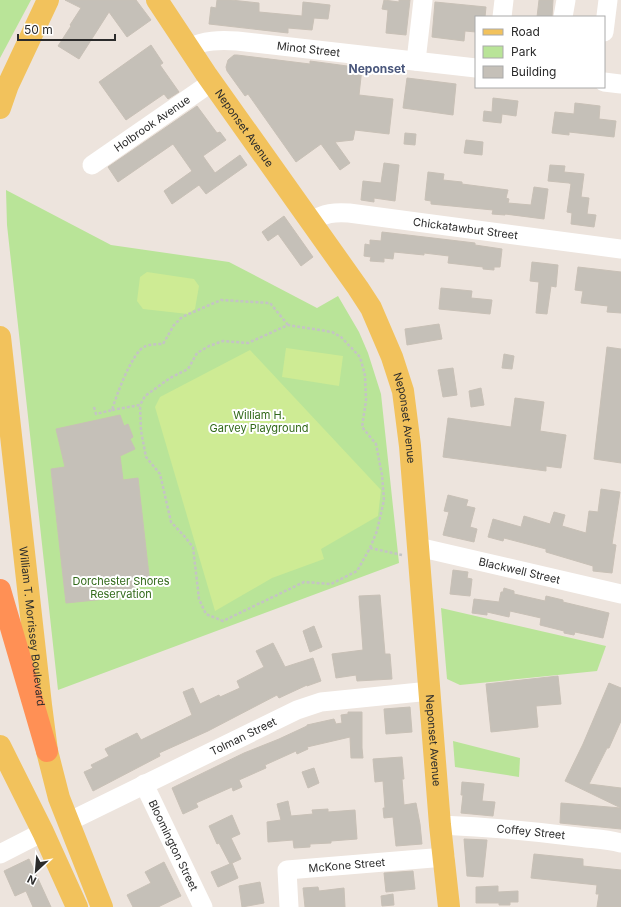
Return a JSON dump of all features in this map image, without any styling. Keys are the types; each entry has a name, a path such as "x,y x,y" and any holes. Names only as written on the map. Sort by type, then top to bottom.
{"highway":[{"path":"0,590 47,752"}],"main road":[{"path":"0,108 14,73 48,0"},
{"name":"Neponset Avenue","path":"157,0 212,82 312,221 358,288 370,308 392,357 403,391 410,446 410,551 430,691 448,907"},
{"path":"0,91 14,73"},
{"name":"William T. Morrissey Boulevard","path":"0,337 3,383 40,705 47,752 59,798 102,907"},
{"path":"0,746 43,832 77,907"}],"street":[{"path":"416,61 423,0"},
{"path":"502,16 504,0"},
{"path":"563,16 566,0"},
{"path":"605,24 608,0"},
{"name":"Minot Street","path":"189,48 203,42 219,40 475,68"},
{"name":"Holbrook Avenue","path":"92,165 212,82"},
{"path":"605,82 621,84"},
{"name":"Chickatawbut Street","path":"312,221 328,214 349,213 621,249"},
{"name":"Blackwell Street","path":"410,551 621,594"},
{"name":"Tolman Street","path":"68,822 297,710 321,702 430,691"},
{"name":"Bloomington Street","path":"144,784 203,907"},
{"name":"Coffey Street","path":"440,825 540,832 608,840 621,843"},
{"path":"0,854 43,832"},
{"name":"McKone Street","path":"289,907 287,870 444,857"}],"path":[{"path":"112,410 118,391 136,354 144,347 163,344 174,325 182,317 220,300 270,303 288,325"},
{"path":"288,325 332,332 341,337 360,358 365,375 366,401 362,427 376,444 382,475 384,500 377,531 370,548 357,571 331,584 304,582 223,620 206,614 199,599 193,547 170,522 160,474 146,457 141,431 140,405 145,396 170,378 188,369 197,353 209,346 224,341 248,343 288,325"},
{"path":"94,407 96,414 140,405"},
{"path":"370,548 410,551"}],"green space":[{"path":"0,0 31,0 0,58"},
{"path":"6,190 111,245 229,262 317,308 338,296 359,332 368,353 381,394 399,563 58,690 7,225"},
{"path":"147,272 194,279 199,286 195,309 188,314 143,309 137,301 140,277"},
{"path":"286,348 343,356 339,386 282,377"},
{"name":"William H. Garvey Playground","path":"250,350 381,490 378,516 321,549 324,559 272,578 215,611 155,407 160,397"},
{"path":"441,608 606,646 597,671 460,685 447,679"},
{"path":"453,741 520,758 519,777 455,767"}],"building":[{"path":"65,0 136,0 151,20 127,37 109,12 79,59 58,46 81,8"},
{"path":"217,0 259,3 259,12 302,16 303,2 330,5 328,19 314,18 312,30 288,28 288,33 209,24 211,7 216,8"},
{"path":"384,0 399,2 399,0 410,0 406,35 386,33 388,10 382,9"},
{"path":"539,0 553,0 552,16 537,16"},
{"path":"435,2 486,7 485,16 475,16 475,32 465,31 464,41 432,37"},
{"path":"151,45 163,63 160,65 179,92 168,99 164,94 126,120 99,82"},
{"path":"234,55 310,64 310,61 362,68 359,95 393,99 389,134 355,130 353,140 335,142 350,163 340,170 321,144 296,162 248,94 245,96 227,71 226,67 228,60"},
{"path":"407,78 456,84 453,115 403,108"},
{"path":"493,98 518,101 516,116 502,114 501,123 483,121 484,111 492,112"},
{"path":"575,103 600,106 599,119 616,121 614,137 569,132 569,135 552,133 555,112 574,114"},
{"path":"197,106 217,133 220,132 226,140 203,156 215,173 240,155 247,165 206,194 199,185 172,204 164,191 192,171 173,144 118,182 108,167"},
{"path":"405,133 416,134 415,145 404,144"},
{"path":"466,140 483,142 482,155 464,153"},
{"path":"384,163 399,165 395,201 374,198 374,202 361,200 363,181 381,183"},
{"path":"550,165 565,166 564,172 584,174 581,197 589,198 587,214 596,215 594,227 571,224 572,213 567,212 571,184 548,181"},
{"path":"428,172 444,174 443,180 508,190 506,198 509,199 508,203 531,205 534,187 548,189 544,219 505,214 492,214 493,210 431,204 431,201 425,200"},
{"path":"284,216 313,257 301,266 278,234 268,241 262,232"},
{"path":"382,232 475,243 475,245 502,249 500,267 494,267 494,270 483,269 483,267 448,263 449,256 424,253 424,255 394,252 393,259 384,258 384,262 370,261 371,257 364,256 365,244 370,245 370,240 381,241"},
{"path":"532,262 558,265 556,287 551,286 547,314 536,313 539,282 530,281"},
{"path":"578,267 621,272 621,313 607,312 608,306 581,303 583,291 575,290"},
{"path":"441,288 472,291 471,298 492,300 490,314 439,309"},
{"path":"439,324 442,339 407,345 405,329"},
{"path":"607,347 621,349 621,463 594,459"},
{"path":"504,354 514,356 512,369 502,368"},
{"path":"453,368 457,395 443,397 438,370"},
{"path":"481,388 484,405 471,407 469,391"},
{"path":"515,398 544,402 540,431 566,435 561,468 546,466 546,471 443,457 448,418 511,427"},
{"path":"120,415 124,426 128,424 133,437 130,439 135,449 120,456 123,480 138,478 150,584 134,585 135,596 66,603 51,469 65,467 56,429"},
{"path":"601,489 620,492 612,544 616,545 612,573 593,571 593,566 546,552 546,549 504,538 503,541 488,537 493,519 521,527 524,516 550,524 554,512 565,515 562,526 586,533 589,511 598,512"},
{"path":"448,495 468,500 466,506 475,508 470,527 477,529 474,542 443,535 449,512 444,511"},
{"path":"453,570 468,572 467,578 472,579 470,596 450,594"},
{"path":"504,588 514,591 514,594 545,601 546,596 563,600 563,602 609,613 603,638 575,632 574,635 564,633 564,631 540,625 541,618 510,611 509,617 487,612 487,615 472,613 474,599 499,602 501,592 503,592"},
{"path":"380,595 385,654 390,654 392,679 357,681 356,675 336,678 332,654 363,650 359,596"},
{"path":"314,626 322,647 310,652 303,631"},
{"path":"273,643 285,667 313,658 321,681 307,685 279,698 277,695 208,731 159,753 160,756 93,791 84,772 93,768 91,765 109,756 105,749 137,733 141,740 192,715 183,692 193,688 200,704 219,695 220,697 240,688 237,681 264,667 256,651"},
{"path":"558,676 561,704 536,706 538,727 491,732 486,684"},
{"path":"609,683 621,688 621,721 609,748 607,748 589,784 621,788 621,808 565,781 583,744"},
{"path":"410,707 412,732 386,734 384,709"},
{"path":"348,712 362,712 363,758 351,758 350,737 307,747 308,749 297,754 296,751 265,765 266,768 239,780 242,787 233,791 232,787 196,803 198,807 183,814 172,788 244,753 279,739 307,725 334,719 336,724 342,723 341,715 348,714"},
{"path":"402,757 404,805 416,803 422,844 396,846 393,817 384,818 383,808 385,808 383,781 375,782 373,759"},
{"path":"314,768 319,783 308,788 302,772"},
{"path":"462,782 484,784 482,801 495,802 493,816 461,813 463,795 461,795"},
{"path":"288,801 291,816 313,814 312,810 328,809 328,812 355,810 357,839 331,841 331,843 310,844 310,847 294,848 293,840 268,842 267,822 281,820 277,804"},
{"path":"561,803 621,808 621,829 560,823"},
{"path":"232,815 240,834 231,838 241,859 230,864 219,843 217,844 209,826"},
{"path":"464,839 487,840 483,877 467,876"},
{"path":"534,854 583,859 583,866 621,870 621,907 597,907 599,894 596,894 597,885 531,878"},
{"path":"29,859 51,907 33,907 26,891 15,896 4,871"},
{"path":"164,862 181,896 158,907 133,907 127,895 151,883 145,872"},
{"path":"232,863 238,878 218,887 211,872"},
{"path":"413,871 415,889 386,892 384,873"},
{"path":"260,882 264,903 242,907 239,886"},
{"path":"498,886 498,892 518,891 518,902 510,902 510,905 499,905 499,903 476,903 476,887"},
{"path":"318,887 319,891 344,888 345,907 305,907 303,888"},
{"path":"393,894 394,905 382,906 381,896"}],"district":[{"name":"Neponset","path":"377,68"}],"park label":[{"name":"Dorchester Shores Reservation","path":"121,587"}]}
